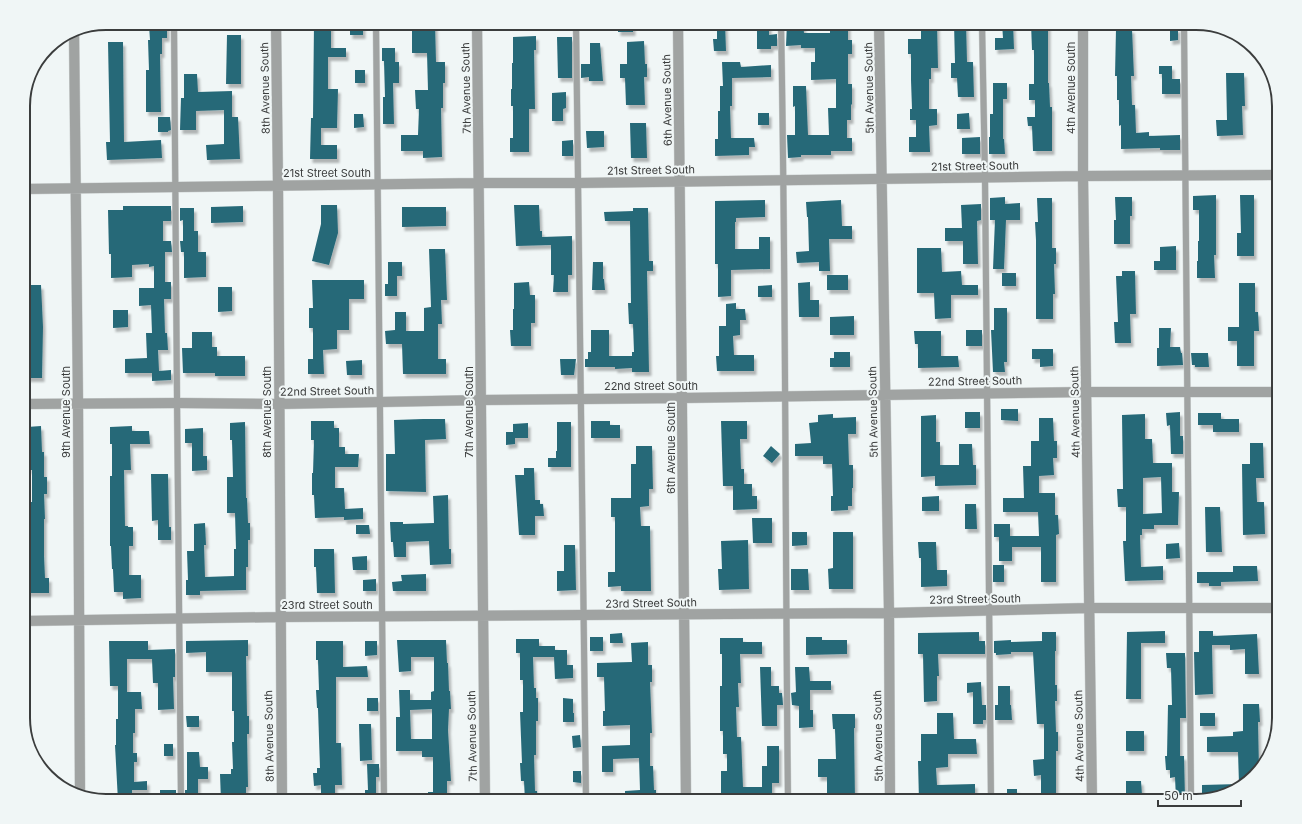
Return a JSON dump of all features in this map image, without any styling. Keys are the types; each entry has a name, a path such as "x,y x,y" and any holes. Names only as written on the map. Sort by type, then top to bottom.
{"street":[{"name":"8th Avenue South","path":"276,30 282,794"},
{"name":"7th Avenue South","path":"477,30 485,794"},
{"name":"6th Avenue South","path":"678,30 686,794"},
{"name":"5th Avenue South","path":"880,30 889,613 890,794"},
{"name":"4th Avenue South","path":"1083,30 1083,176 1092,794"},
{"name":"9th Avenue South","path":"74,38 80,789"},
{"name":"21st Street South","path":"30,189 1272,175"},
{"name":"22nd Street South","path":"30,404 178,402 279,404 987,393 1272,392"},
{"name":"23rd Street South","path":"30,622 280,617 483,617 889,613 1089,608 1272,608"}],"lane":[{"path":"174,30 178,402 178,619 181,794"},
{"path":"376,30 384,794"},
{"path":"576,30 586,794"},
{"path":"781,30 784,180 788,794"},
{"path":"982,30 991,794"},
{"path":"1184,30 1191,794"}],"building":[{"path":"149,30 167,30 167,38 162,38 162,54 160,54 161,112 146,112 146,70 149,70 148,40 150,40"},
{"path":"314,30 331,30 331,48 346,48 346,57 328,57 328,89 338,89 337,128 321,128 321,145 337,145 337,159 310,159 311,118 313,118"},
{"path":"350,30 363,30 363,35 350,35"},
{"path":"412,30 435,30 436,62 445,62 443,108 441,108 442,157 423,158 423,151 401,151 401,135 418,135 419,109 416,109 415,90 428,90 427,53 412,53"},
{"path":"618,30 633,30 633,32 618,32"},
{"path":"717,30 725,30 726,51 714,51 713,39 717,39"},
{"path":"757,30 769,30 769,35 777,34 777,46 771,46 771,49 757,49"},
{"path":"787,30 804,30 804,33 830,33 830,30 848,30 848,40 852,40 852,54 848,54 848,84 852,84 852,104 851,120 847,120 847,138 852,138 852,151 831,151 831,155 801,155 801,157 788,158 787,135 795,135 793,86 806,86 808,135 829,135 828,108 836,108 836,79 811,80 811,62 815,62 815,48 801,48 801,45 786,46"},
{"path":"921,30 937,30 938,68 931,68 931,79 929,79 929,109 937,109 937,125 929,126 930,152 909,152 909,137 916,137 916,120 910,120 910,109 912,109 911,54 908,54 908,39 921,39"},
{"path":"954,30 966,30 967,62 973,62 974,97 958,97 957,78 951,78 951,63 955,63"},
{"path":"1002,30 1013,30 1014,49 995,50 995,38 1003,38"},
{"path":"1031,30 1048,30 1048,83 1050,107 1052,107 1052,151 1033,151 1032,126 1028,126 1027,117 1035,117 1035,100 1029,100 1029,84 1034,84 1034,50 1032,50"},
{"path":"1116,30 1132,30 1134,76 1131,76 1132,105 1135,105 1136,133 1149,132 1149,136 1180,135 1180,150 1160,150 1160,148 1121,149 1119,100 1117,100 1117,76 1115,76"},
{"path":"1170,30 1178,30 1178,40 1170,41"},
{"path":"227,35 241,35 241,84 226,84"},
{"path":"536,36 536,50 534,50 535,109 529,109 529,152 510,152 510,138 513,138 513,106 511,106 511,89 513,37"},
{"path":"557,37 572,37 572,78 558,78"},
{"path":"644,41 645,64 647,64 647,77 644,77 645,105 626,105 625,78 620,78 620,64 627,64 627,42"},
{"path":"108,42 123,42 124,142 161,140 162,158 107,160 106,142 110,142"},
{"path":"590,43 600,43 603,81 589,81 589,77 581,78 581,64 590,64"},
{"path":"382,48 395,48 395,62 399,62 399,83 393,83 394,124 383,124 383,97 385,97 384,61 382,61"},
{"path":"722,62 740,62 741,67 771,65 771,77 732,78 732,106 730,106 731,138 754,138 755,147 749,147 749,155 715,156 715,139 718,139 718,111 720,111 720,86 723,86"},
{"path":"1159,66 1172,66 1172,79 1180,79 1180,94 1162,94 1162,74 1159,74"},
{"path":"355,70 365,70 365,83 355,83"},
{"path":"1226,73 1244,73 1245,106 1242,106 1243,135 1217,136 1216,120 1227,120"},
{"path":"184,74 197,74 198,92 232,91 232,117 238,117 240,159 207,160 206,145 224,144 224,110 196,111 196,130 180,130 181,98 184,98"},
{"path":"993,83 1007,83 1007,99 1003,99 1003,139 1005,154 989,154 990,114 993,114"},
{"path":"566,92 566,108 563,109 563,121 552,121 552,93"},
{"path":"758,113 769,113 769,125 758,125"},
{"path":"969,113 970,129 957,129 957,114"},
{"path":"354,114 363,114 364,127 354,128"},
{"path":"158,117 170,117 171,130 168,132 158,132"},
{"path":"630,123 646,123 647,158 631,158"},
{"path":"586,131 604,131 604,147 587,148"},
{"path":"980,137 980,154 962,154 962,138"},
{"path":"573,140 573,156 562,156 562,141"},
{"path":"1216,195 1216,255 1214,255 1215,278 1197,278 1199,210 1193,210 1193,196"},
{"path":"1240,195 1254,195 1254,256 1237,256 1237,233 1241,233"},
{"path":"1005,197 1005,204 1020,203 1020,220 1006,220 1004,269 993,269 995,220 990,220 990,198"},
{"path":"1115,197 1132,197 1130,244 1114,244 1114,220 1116,220"},
{"path":"1037,198 1052,198 1052,248 1056,248 1056,264 1054,264 1055,294 1053,294 1053,319 1036,319 1035,222 1038,222"},
{"path":"765,200 765,217 736,218 735,249 759,249 759,237 770,237 770,269 731,270 731,296 718,297 718,264 715,264 715,201"},
{"path":"841,200 842,226 852,226 852,239 829,239 830,271 819,271 819,262 797,263 796,252 809,251 806,202"},
{"path":"981,204 981,220 977,221 978,264 963,264 963,241 945,241 945,228 962,228 961,205"},
{"path":"321,205 337,205 338,233 329,265 312,261 321,224"},
{"path":"514,205 539,205 540,231 542,231 542,237 572,236 572,275 568,275 568,292 553,292 554,275 551,275 551,245 516,246"},
{"path":"123,206 171,206 171,221 163,221 163,241 171,241 172,252 165,252 165,282 171,282 171,299 164,299 165,333 167,333 168,350 158,350 159,371 171,370 171,380 152,381 152,373 125,373 125,359 147,358 146,333 152,333 151,305 139,306 139,288 154,288 154,266 149,267 149,264 132,265 132,277 111,278 108,210 123,210"},
{"path":"243,206 243,222 211,223 211,207"},
{"path":"402,207 446,207 446,226 402,227"},
{"path":"180,208 194,208 194,231 198,231 198,252 206,252 206,277 184,278 184,252 181,252 180,241 183,241 183,220 180,221"},
{"path":"633,208 648,208 649,261 653,261 653,271 647,271 649,372 632,372 632,368 615,369 615,367 585,367 585,359 588,359 588,352 591,352 591,330 609,330 609,356 632,356 632,352 634,352 633,324 629,324 628,303 631,303 630,221 605,221 604,212 633,211"},
{"path":"1176,246 1176,270 1154,270 1154,261 1160,261 1160,247"},
{"path":"917,248 941,248 942,272 961,271 962,285 978,285 978,295 951,295 951,318 935,319 934,293 917,293"},
{"path":"429,249 445,249 447,300 441,300 442,324 438,324 438,359 446,359 446,374 403,374 402,344 386,344 385,331 395,330 395,312 406,312 406,331 424,331 424,308 431,307"},
{"path":"388,262 402,262 402,276 397,276 397,296 385,296 385,284 388,284"},
{"path":"593,262 603,262 603,279 605,290 592,290"},
{"path":"1122,271 1135,271 1136,314 1130,314 1131,343 1115,343 1114,322 1118,322 1116,276 1122,276"},
{"path":"1002,273 1016,273 1016,286 1002,286"},
{"path":"827,275 848,275 848,290 827,290"},
{"path":"312,280 364,280 364,299 349,299 349,330 337,330 337,349 323,350 324,374 308,374 308,359 313,359 313,328 309,328 309,308 313,308"},
{"path":"529,282 530,295 535,295 535,323 531,323 531,346 511,346 510,330 513,330 514,283"},
{"path":"810,282 810,300 819,300 819,317 799,317 798,283"},
{"path":"1239,283 1255,283 1255,312 1258,312 1259,331 1254,331 1254,366 1237,366 1237,341 1228,341 1228,327 1239,327"},
{"path":"30,285 41,285 43,327 42,378 30,378"},
{"path":"772,285 772,297 758,297 758,286"},
{"path":"218,287 232,287 232,311 218,312"},
{"path":"736,303 736,309 745,309 746,320 740,320 740,335 733,336 734,355 754,355 754,371 717,371 716,356 719,356 719,326 726,326 726,304"},
{"path":"994,308 1007,308 1007,362 1004,362 1005,372 993,372 991,330 994,330"},
{"path":"113,310 128,310 128,327 113,328"},
{"path":"854,316 854,335 830,335 830,317"},
{"path":"1159,328 1171,328 1170,347 1180,347 1183,365 1157,366"},
{"path":"966,330 982,330 982,346 966,346"},
{"path":"914,331 941,331 941,356 958,356 959,367 918,368 918,344 915,344"},
{"path":"192,332 212,332 212,347 217,347 217,356 245,356 245,376 215,376 215,373 183,373 182,348 192,348"},
{"path":"1032,349 1053,349 1053,366 1040,367 1040,359 1032,359"},
{"path":"834,352 850,352 850,367 830,367 830,358 834,358"},
{"path":"1191,353 1208,353 1209,367 1195,367 1195,365 1192,365"},
{"path":"560,359 576,359 574,375 561,375"},
{"path":"362,360 362,375 347,375 346,361"},
{"path":"1001,409 1018,409 1018,421 1001,420"},
{"path":"965,412 980,412 980,428 965,428"},
{"path":"1180,412 1180,436 1183,436 1183,454 1171,454 1170,425 1167,426 1166,413"},
{"path":"1198,413 1221,413 1221,419 1239,419 1239,432 1213,432 1213,425 1198,425"},
{"path":"833,414 833,418 856,417 856,434 848,434 849,465 853,465 853,488 852,506 848,506 848,510 831,511 831,496 833,496 832,464 823,464 823,456 795,456 795,444 811,443 809,423 818,422 818,415"},
{"path":"1145,414 1145,439 1152,439 1153,463 1172,463 1172,492 1179,492 1178,525 1154,525 1154,529 1142,529 1142,535 1140,535 1141,567 1163,566 1163,580 1125,581 1123,541 1126,541 1126,507 1118,507 1117,489 1123,489 1122,415","holes":["1161,477 1162,513 1143,514 1143,478"]},
{"path":"936,415 936,442 940,442 940,465 959,465 959,444 972,444 973,465 976,465 976,485 935,486 935,476 921,477 921,416"},
{"path":"1039,418 1053,418 1054,441 1057,441 1057,458 1053,458 1054,475 1039,476 1039,493 1055,493 1055,515 1058,515 1059,534 1056,535 1056,582 1041,582 1041,547 1012,547 1012,561 999,561 999,537 994,537 994,524 1010,524 1010,536 1039,536 1038,512 1003,512 1003,498 1024,498 1023,466 1031,466 1031,441 1039,441"},
{"path":"445,419 446,439 425,440 426,492 386,491 386,454 395,454 394,420"},
{"path":"311,421 334,421 334,428 339,428 339,447 345,447 345,454 359,454 358,467 335,467 335,488 344,488 345,509 363,508 363,519 344,520 344,517 315,518 314,495 312,495 314,440 311,440"},
{"path":"591,421 610,421 610,425 620,425 620,438 591,438"},
{"path":"721,421 747,421 747,439 740,439 741,469 744,469 744,484 752,484 752,496 757,496 757,509 733,510 733,486 723,486"},
{"path":"245,422 246,498 248,523 250,523 250,540 248,540 248,567 246,567 246,590 200,591 200,595 186,595 186,580 188,580 187,551 194,551 194,524 205,523 205,577 234,576 234,549 236,549 235,513 227,513 227,477 233,477 230,423"},
{"path":"557,422 571,422 571,467 548,467 548,458 556,458"},
{"path":"528,423 528,438 515,438 515,444 506,445 506,432 513,432 513,424"},
{"path":"41,426 42,452 44,452 44,477 47,477 47,494 44,494 44,556 45,578 49,578 49,593 30,593 30,502 32,502 32,470 30,470 30,427"},
{"path":"132,426 132,431 149,431 150,444 130,444 131,470 124,470 125,526 133,527 133,546 129,546 129,575 141,575 141,598 123,599 123,592 114,592 110,546 110,476 112,476 112,444 110,444 110,427"},
{"path":"203,428 203,456 207,456 207,470 192,471 192,443 185,443 185,429"},
{"path":"1250,443 1263,443 1264,478 1256,478 1257,502 1264,502 1265,534 1243,535 1242,464 1250,464"},
{"path":"636,446 652,446 653,489 649,489 649,506 640,507 641,526 650,526 651,591 621,591 621,586 608,587 608,572 615,572 615,517 611,517 611,498 631,498 631,464 636,464"},
{"path":"771,446 780,454 772,463 763,456"},
{"path":"524,468 534,468 535,500 540,500 540,504 543,504 544,516 535,516 535,535 519,535 515,475 524,475"},
{"path":"151,474 168,474 169,527 171,527 171,540 158,540 158,520 152,521"},
{"path":"448,495 449,549 451,549 451,564 430,565 429,541 406,542 406,557 394,557 393,542 391,542 390,522 403,522 403,524 434,523 433,496"},
{"path":"939,496 939,511 922,511 922,497"},
{"path":"965,504 976,504 977,529 965,529"},
{"path":"1205,507 1220,507 1222,552 1206,552"},
{"path":"752,518 772,518 772,543 753,543"},
{"path":"356,525 369,525 370,534 356,534"},
{"path":"792,532 807,532 807,545 792,546"},
{"path":"833,532 853,532 853,589 829,589 828,569 833,568"},
{"path":"748,540 749,589 719,590 718,569 722,569 721,541"},
{"path":"918,542 936,542 937,570 947,570 947,586 921,587 921,558 919,558"},
{"path":"1179,543 1180,558 1166,559 1166,544"},
{"path":"564,545 575,545 576,590 557,591 557,571 564,571"},
{"path":"314,549 334,549 335,593 317,593 316,567 314,567"},
{"path":"367,556 367,570 353,570 352,557"},
{"path":"993,565 1004,565 1004,582 993,582"},
{"path":"1233,566 1257,566 1258,581 1221,582 1221,586 1209,586 1209,583 1197,583 1197,572 1233,572"},
{"path":"791,569 808,569 809,590 791,590"},
{"path":"426,574 426,591 393,591 392,582 402,581 401,575"},
{"path":"376,579 376,591 363,591 363,580"},
{"path":"1165,631 1165,643 1141,643 1141,699 1126,699 1127,632"},
{"path":"1199,631 1213,631 1213,636 1257,634 1259,674 1245,674 1245,649 1230,650 1230,645 1212,645 1213,694 1195,695 1194,652 1199,652"},
{"path":"979,632 979,641 985,641 985,654 938,654 939,676 937,676 937,701 924,702 923,654 918,654 918,633"},
{"path":"1042,632 1056,632 1055,685 1057,685 1057,701 1055,701 1058,751 1056,751 1056,794 1041,794 1041,775 1034,776 1033,760 1044,759 1044,724 1037,724 1033,652 1011,652 1011,654 996,655 996,653 994,653 994,641 1042,641"},
{"path":"622,633 623,643 610,643 610,634"},
{"path":"590,637 603,637 603,651 590,651"},
{"path":"806,637 822,637 822,640 847,640 847,654 806,655"},
{"path":"720,638 743,638 743,642 762,642 762,654 740,654 741,683 738,683 739,707 736,707 737,737 741,737 743,787 762,787 762,766 767,766 767,746 779,746 779,783 772,783 772,794 721,794 721,771 727,771 727,754 723,754 723,731 720,731 722,654 720,654"},
{"path":"516,639 539,639 539,646 555,646 555,650 567,650 567,665 573,665 573,678 555,679 554,657 533,657 534,688 536,688 536,698 538,698 536,755 534,755 535,791 537,791 537,794 525,794 524,781 521,781 520,763 522,763 520,712 523,712 523,680 520,680 520,653 516,653"},
{"path":"248,640 248,656 246,656 247,716 249,716 249,734 247,734 248,787 246,787 246,794 221,794 220,774 231,774 231,769 233,769 232,742 234,742 234,711 232,711 232,672 206,672 206,652 186,653 186,641"},
{"path":"397,640 446,640 451,709 449,709 448,730 451,781 447,781 447,794 428,794 428,792 433,792 433,757 422,757 422,751 396,751 396,717 400,717 399,690 410,690 410,700 431,700 431,692 434,691 434,657 411,657 411,671 399,672","holes":["432,709 432,739 411,739 410,710"]},
{"path":"109,641 148,641 148,650 175,649 175,677 173,677 174,709 158,710 158,683 153,683 152,659 127,659 127,692 141,692 142,709 135,709 133,753 137,753 137,762 134,762 134,782 147,781 147,790 132,790 132,794 118,794 115,745 116,719 118,719 118,686 110,686"},
{"path":"316,641 343,641 343,667 367,666 368,677 336,677 336,743 341,743 342,785 335,785 335,794 321,794 321,785 314,786 313,773 317,773 317,768 320,768 316,690 319,690 318,660 316,660"},
{"path":"365,641 377,641 377,655 365,656"},
{"path":"648,642 648,665 652,665 652,682 650,682 652,733 650,733 650,766 653,766 654,790 656,790 656,794 625,794 625,791 640,790 639,758 613,759 613,772 602,772 602,746 630,745 630,725 603,726 603,711 605,711 604,677 597,677 597,663 632,662 631,643"},
{"path":"1166,653 1185,653 1186,718 1180,718 1180,756 1184,756 1185,794 1176,794 1175,777 1170,778 1170,770 1166,770 1165,756 1167,756 1168,705 1172,705 1171,668 1167,668"},
{"path":"760,667 771,667 771,686 779,686 779,693 782,693 783,705 777,705 777,726 762,726"},
{"path":"795,667 809,667 810,681 831,681 831,690 810,690 810,710 813,710 813,727 799,728 799,706 792,705 791,693 796,692"},
{"path":"981,682 982,705 986,705 986,720 983,720 983,724 973,724 973,692 967,693 967,683"},
{"path":"998,686 1010,686 1012,720 995,720 995,705 998,705"},
{"path":"367,698 378,698 378,711 367,711"},
{"path":"563,698 573,699 574,722 563,722"},
{"path":"1243,704 1259,704 1259,760 1253,768 1239,780 1238,752 1207,752 1207,737 1233,736 1233,732 1243,731"},
{"path":"937,713 953,713 954,739 976,739 977,754 948,754 948,767 936,768 937,785 975,784 975,794 919,794 918,761 921,761 921,734 937,734"},
{"path":"1200,713 1215,713 1215,726 1200,726"},
{"path":"832,714 855,714 855,794 827,794 827,777 818,777 818,759 836,759 835,729 833,729"},
{"path":"186,716 199,716 199,727 187,727"},
{"path":"359,724 371,724 372,760 360,761"},
{"path":"1126,731 1144,731 1144,751 1126,751"},
{"path":"580,735 581,747 573,748 572,736"},
{"path":"164,744 173,744 173,756 164,756"},
{"path":"187,752 199,752 200,767 208,767 208,779 198,779 198,794 185,794 185,790 187,790"},
{"path":"367,764 379,764 379,777 376,777 376,794 365,794 365,790 368,790"},
{"path":"573,771 581,771 581,783 573,782"},
{"path":"1126,781 1141,781 1142,794 1126,794"},
{"path":"1232,784 1211,793 1202,794 1202,785"},
{"path":"1007,789 1017,789 1017,794 1007,794"},
{"path":"160,790 176,790 176,794 160,794"}]}
